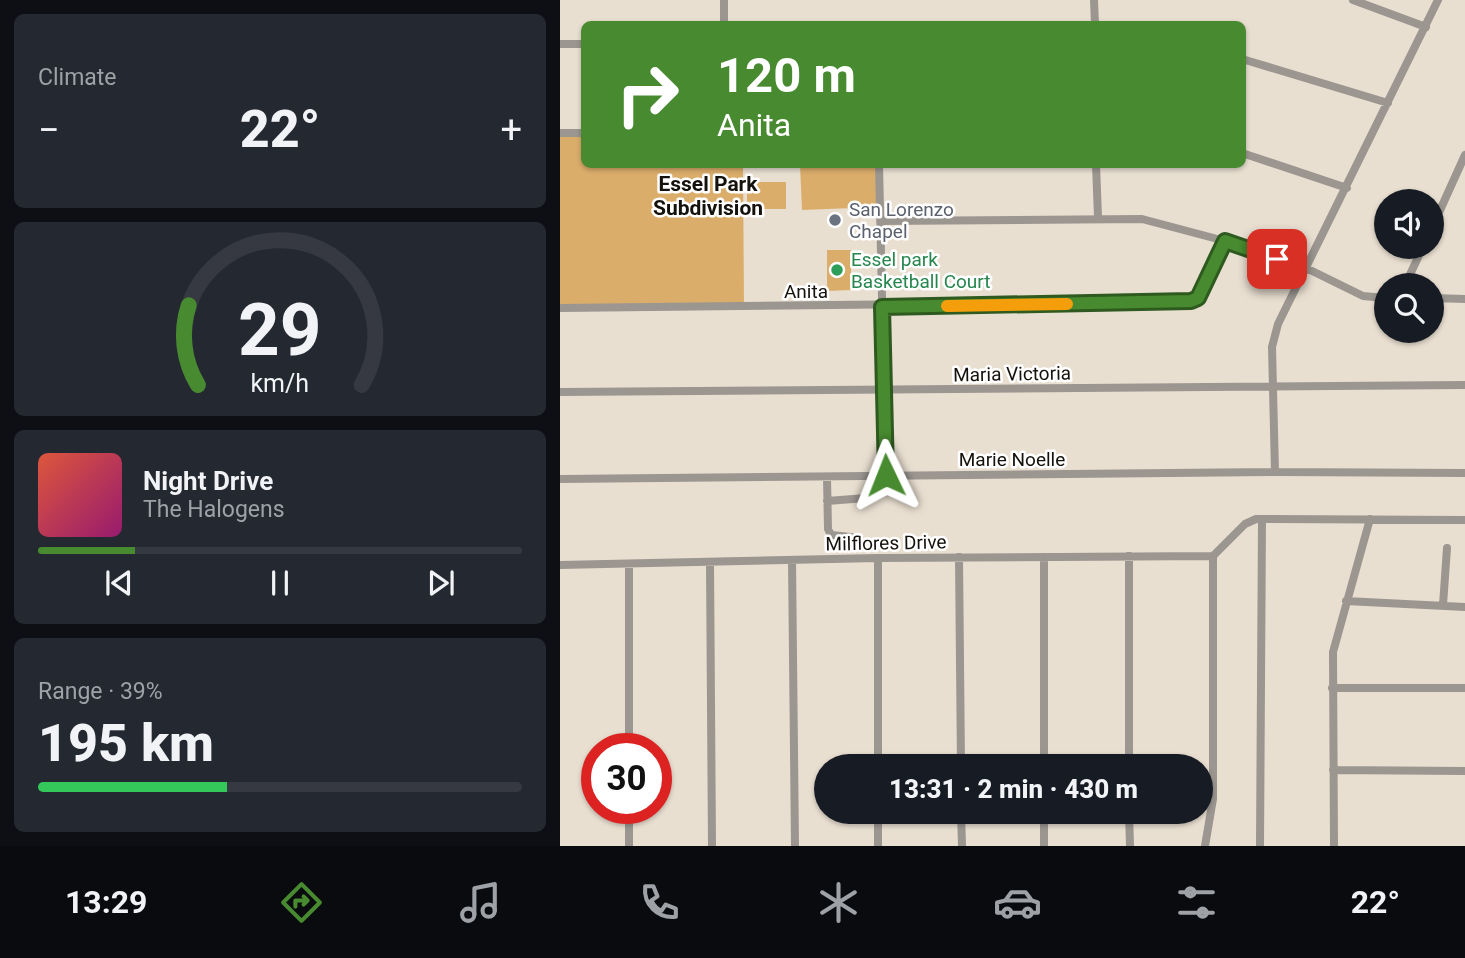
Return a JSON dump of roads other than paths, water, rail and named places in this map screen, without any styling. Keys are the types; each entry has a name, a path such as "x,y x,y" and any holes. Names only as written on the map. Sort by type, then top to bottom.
{"street":[{"path":"724,0 724,21"},
{"path":"1094,0 1095,21"},
{"path":"1353,0 1426,27"},
{"path":"1275,472 1272,347 1278,324 1438,0"},
{"path":"560,44 581,44"},
{"path":"1246,60 1388,103"},
{"path":"560,133 581,133"},
{"path":"1246,154 1347,188"},
{"path":"1444,201 1465,155"},
{"path":"879,168 886,475"},
{"path":"1096,168 1098,217"},
{"path":"881,221 1098,217 1154,221 1304,267 1363,296 1374,297"},
{"name":"Anita","path":"560,308 882,307 1191,301 1198,298 1225,241"},
{"path":"1444,298 1465,299"},
{"name":"Maria Victoria","path":"560,392 1465,385"},
{"name":"Marie Noelle","path":"560,479 1275,472 1465,473"},
{"path":"827,478 831,535 851,537"},
{"path":"827,501 866,498"},
{"path":"1260,846 1262,519"},
{"path":"1205,846 1213,799 1213,556 1245,524 1262,519 1465,520"},
{"path":"1334,846 1333,652 1370,519"},
{"path":"1443,605 1447,548"},
{"path":"1129,556 1129,754"},
{"name":"Milflores Drive","path":"560,565 792,559 1213,556"},
{"path":"959,557 961,754"},
{"path":"1044,557 1044,754"},
{"path":"878,558 878,754"},
{"path":"792,559 795,846"},
{"path":"710,563 712,846"},
{"path":"629,564 629,733"},
{"path":"1346,601 1465,607"},
{"path":"1332,688 1465,688"},
{"path":"1333,771 1465,771"},
{"path":"629,824 629,846"},
{"path":"878,824 878,846"},
{"path":"961,824 962,846"},
{"path":"1044,824 1044,846"},
{"path":"1129,824 1129,846"}],"place":[{"name":"San Lorenzo Chapel","path":"835,220"},
{"name":"Essel park Basketball Court","path":"837,270"}],"district":[{"name":"Essel Park Subdivision","path":"708,196"}]}
